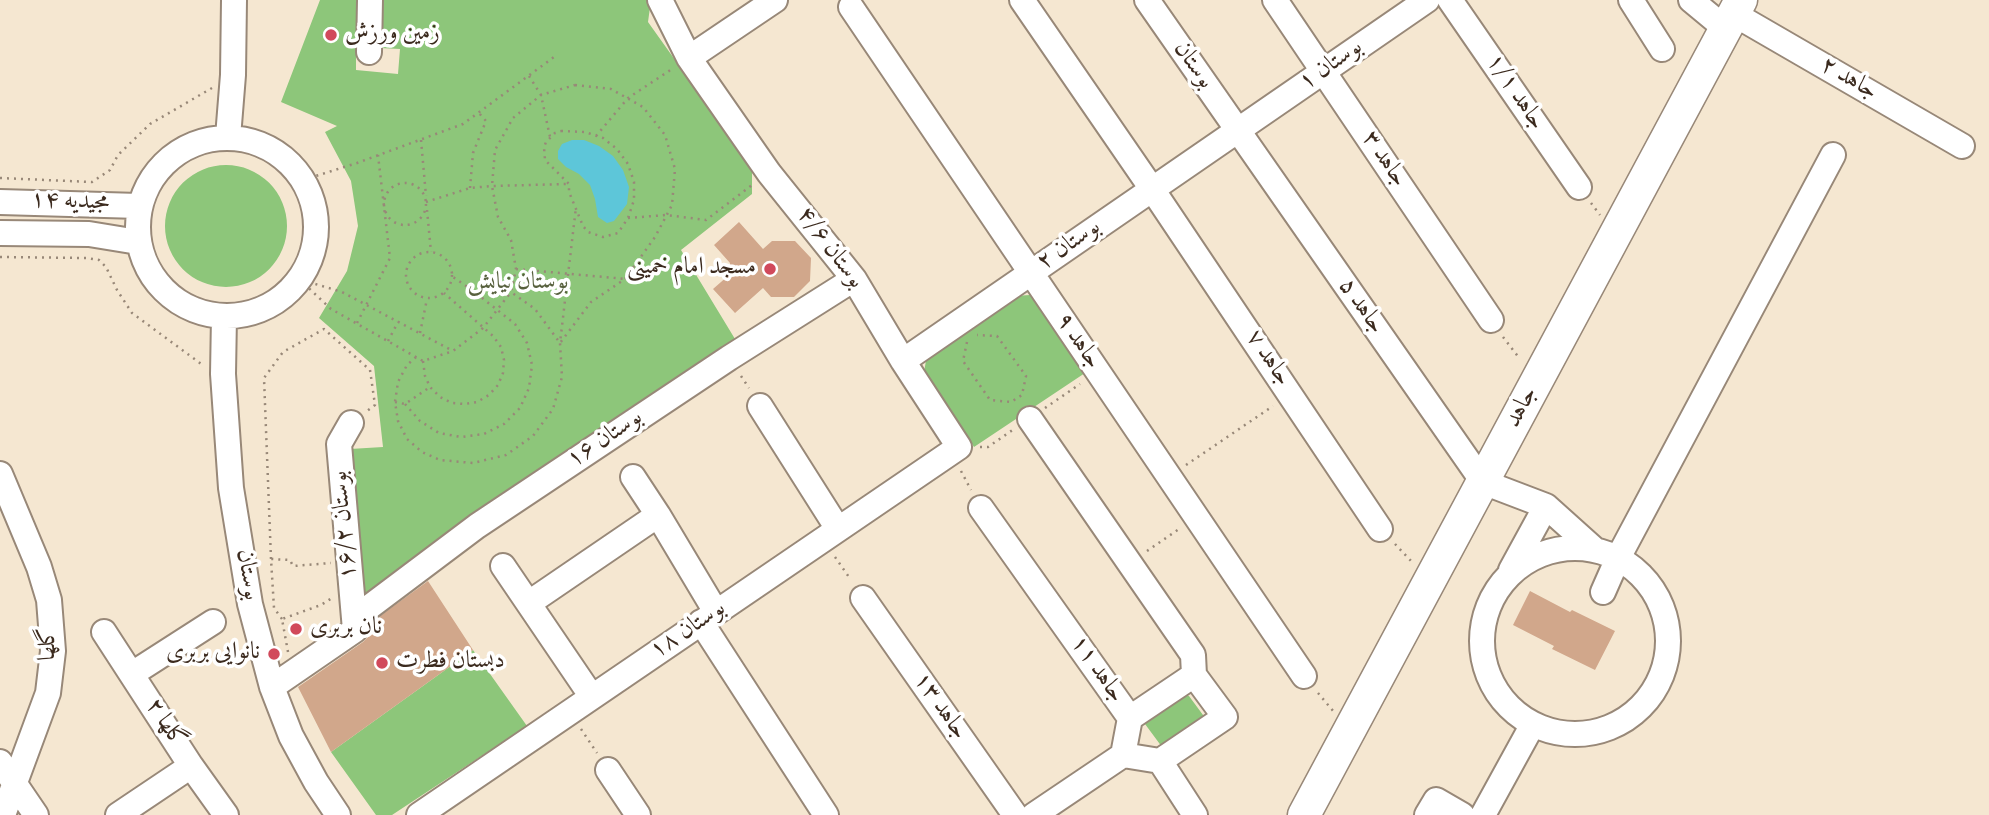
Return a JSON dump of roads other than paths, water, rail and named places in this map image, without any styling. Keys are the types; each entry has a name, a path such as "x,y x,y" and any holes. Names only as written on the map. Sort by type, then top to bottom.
{"main road":[{"name":"جاهد","path":"1304,815 1734,14"}],"street":[{"path":"228,137 233,75 234,0"},
{"path":"369,52 370,0"},
{"name":"بوستان ۴/۶","path":"660,0 689,58 769,173 854,279 956,450"},
{"path":"689,58 775,0"},
{"name":"جاهد ۷","path":"1022,0 1380,529"},
{"name":"بوستان","path":"1147,0 1237,131"},
{"name":"جاهد ۳","path":"1275,0 1491,320"},
{"name":"بوستان ۱","path":"1237,131 1427,0"},
{"name":"جاهد ۱/۱","path":"1450,0 1578,187"},
{"path":"1631,0 1662,49"},
{"name":"جاهد ۲","path":"1690,0 1734,14 1962,146"},
{"name":"جاهد ۹","path":"851,7 1304,677"},
{"name":"بوستان ۲","path":"903,361 1237,131"},
{"name":"جاهد ۵","path":"1237,131 1483,482"},
{"path":"228,137 247,139 278,153 303,180 315,212 314,248 299,279 274,303 242,315 224,316 206,314 174,299 150,274 138,242 139,206 155,173 180,150 212,138 228,137"},
{"path":"1603,592 1607,554 1833,155"},
{"name":"مجیدیه ۱۴","path":"0,202 139,206"},
{"path":"0,233 89,234 138,242"},
{"name":"بوستان ۱۶","path":"272,687 360,621 477,526 729,358 854,279"},
{"name":"بوستان","path":"224,316 223,374 231,488 250,604 272,687 291,736 338,815"},
{"path":"760,406 831,535"},
{"path":"1030,419 1193,655 1194,675 1225,717 1160,761 1123,755 1034,815"},
{"name":"بوستان ۱۶/۲","path":"351,423 339,444 350,574 360,621"},
{"name":"بوستان ۱۸","path":"419,815 956,450"},
{"name":"گلها","path":"0,474 39,567 49,600 52,651 48,693 3,815"},
{"path":"633,477 658,514 709,617 826,815"},
{"path":"1483,482 1546,506 1607,554 1637,570 1662,607 1668,629 1668,652 1663,674 1653,694 1638,711 1598,732 1576,735 1554,732 1532,724 1514,712 1500,696 1489,677 1483,656 1482,634 1486,612 1546,506"},
{"name":"جاهد ۱۱","path":"981,508 1130,718 1123,755"},
{"path":"529,603 658,514"},
{"path":"1508,575 1540,554 1558,549 1577,547 1607,554"},
{"path":"503,566 592,697"},
{"name":"جاهد ۱۳","path":"863,598 1015,815"},
{"path":"132,674 213,622"},
{"name":"گلها ۲","path":"104,632 226,815"},
{"path":"1130,718 1194,675"},
{"path":"1483,815 1532,724"},
{"path":"1160,761 1195,815"},
{"path":"0,762 36,815"},
{"path":"118,815 191,765"},
{"path":"608,770 638,815"},
{"path":"1427,815 1436,800 1462,815"}],"water":[{"path":"572,140 584,140 599,146 613,156 623,170 629,187 627,204 614,221 607,223 598,217 590,185 558,159 562,144"}],"place":[{"name":"زمین ورزش","path":"331,35"},
{"name":"مسجد امام خمینی","path":"770,269"},
{"name":"نان بربری","path":"296,629"},
{"name":"نانوایی بربری","path":"274,654"},
{"name":"دبستان فطرت","path":"382,663"}],"park label":[{"name":"بوستان نیایش","path":"518,284"}]}
